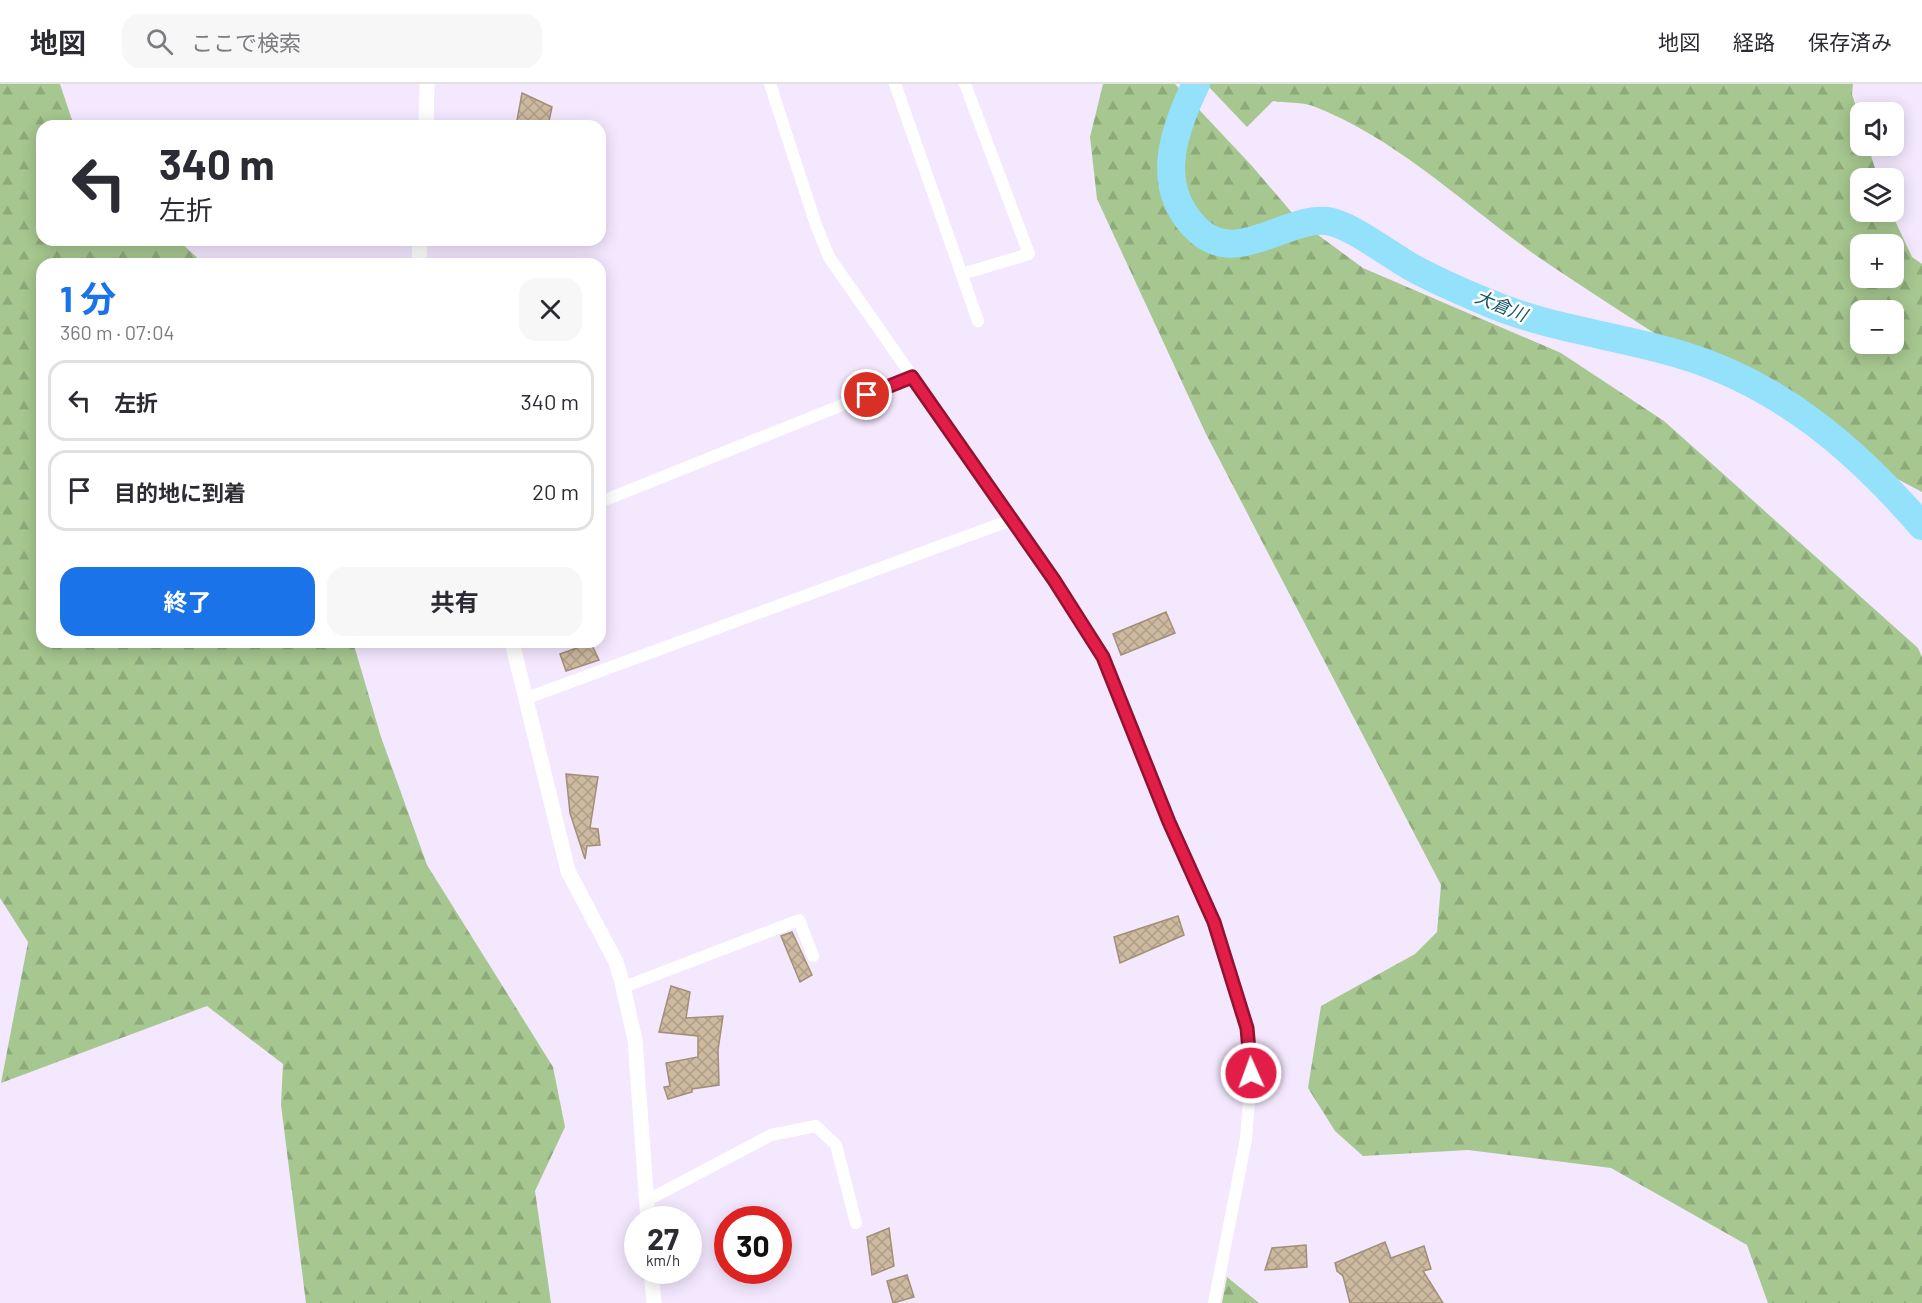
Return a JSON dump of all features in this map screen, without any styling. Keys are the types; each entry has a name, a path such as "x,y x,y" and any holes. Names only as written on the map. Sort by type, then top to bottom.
{"street":[{"path":"426,120 427,84"},
{"path":"771,84 816,225 829,256 1054,580 1103,657 1169,822 1214,922 1247,1028 1251,1073 1246,1139 1214,1303"},
{"path":"895,84 978,321"},
{"path":"962,274 1029,254 965,84"},
{"path":"606,500 912,377"},
{"path":"527,698 1011,519"},
{"path":"514,648 568,871 616,962 624,987 635,1040 647,1206"},
{"path":"624,987 799,920 813,956"},
{"path":"646,1201 771,1135 816,1126 836,1145 856,1223"},
{"path":"652,1284 654,1303"}],"green space":[{"path":"0,84 60,84 72,120 36,120 36,246 184,246 198,258 36,258 36,648 355,648 381,737 427,865 553,1067 565,1127 535,1191 551,1303 306,1303 281,1105 283,1064 207,1006 1,1083 28,942 0,898"},
{"path":"1103,84 1175,84 1252,166 1299,221 1363,268 1561,353 1664,421 1918,648 1922,657 1922,1303 1768,1303 1747,1245 1611,1168 1468,1150 1363,1156 1335,1131 1308,1088 1321,1006 1415,954 1437,932 1441,885 1206,434 1097,199 1090,137"},
{"path":"1206,84 1853,84 1852,94 1854,102 1850,102 1850,156 1871,156 1875,168 1850,168 1850,222 1896,222 1901,234 1850,234 1850,288 1904,288 1904,240 1912,257 1922,264 1922,492 1827,440 1641,325 1521,245 1436,179 1377,138 1313,106 1273,101 1247,127"},
{"path":"1227,1277 1259,1303 1222,1303"}],"building":[{"path":"522,93 552,107 549,120 517,120"},
{"path":"1166,612 1175,633 1121,655 1113,634"},
{"path":"577,648 593,648 599,660 566,671 560,654"},
{"path":"566,774 598,777 590,828 598,829 600,845 587,846 585,859 570,813"},
{"path":"1178,916 1184,935 1120,963 1114,937"},
{"path":"792,932 812,975 800,982 781,936"},
{"path":"671,986 690,992 686,1018 723,1016 718,1050 719,1085 692,1089 692,1092 668,1099 664,1087 670,1086 666,1063 698,1057 698,1036 659,1032"},
{"path":"889,1228 894,1266 872,1275 867,1237"},
{"path":"1385,1242 1391,1258 1424,1246 1431,1269 1423,1271 1443,1303 1350,1303 1343,1276 1337,1271 1335,1263"},
{"path":"1306,1245 1307,1267 1265,1270 1272,1248"},
{"path":"907,1275 914,1297 893,1303 887,1281"}],"waterway":[{"name":"大倉川","path":"1196,84 1180,122 1171,161 1176,198 1185,216 1200,232 1215,241 1230,244 1246,242 1311,222 1336,223 1359,234 1421,272 1508,311 1657,348 1718,368 1784,402 1814,423 1870,471 1922,526"}],"route":[{"path":"867,395 912,377 1054,580 1103,657 1169,822 1214,922 1247,1028 1251,1073"}]}
